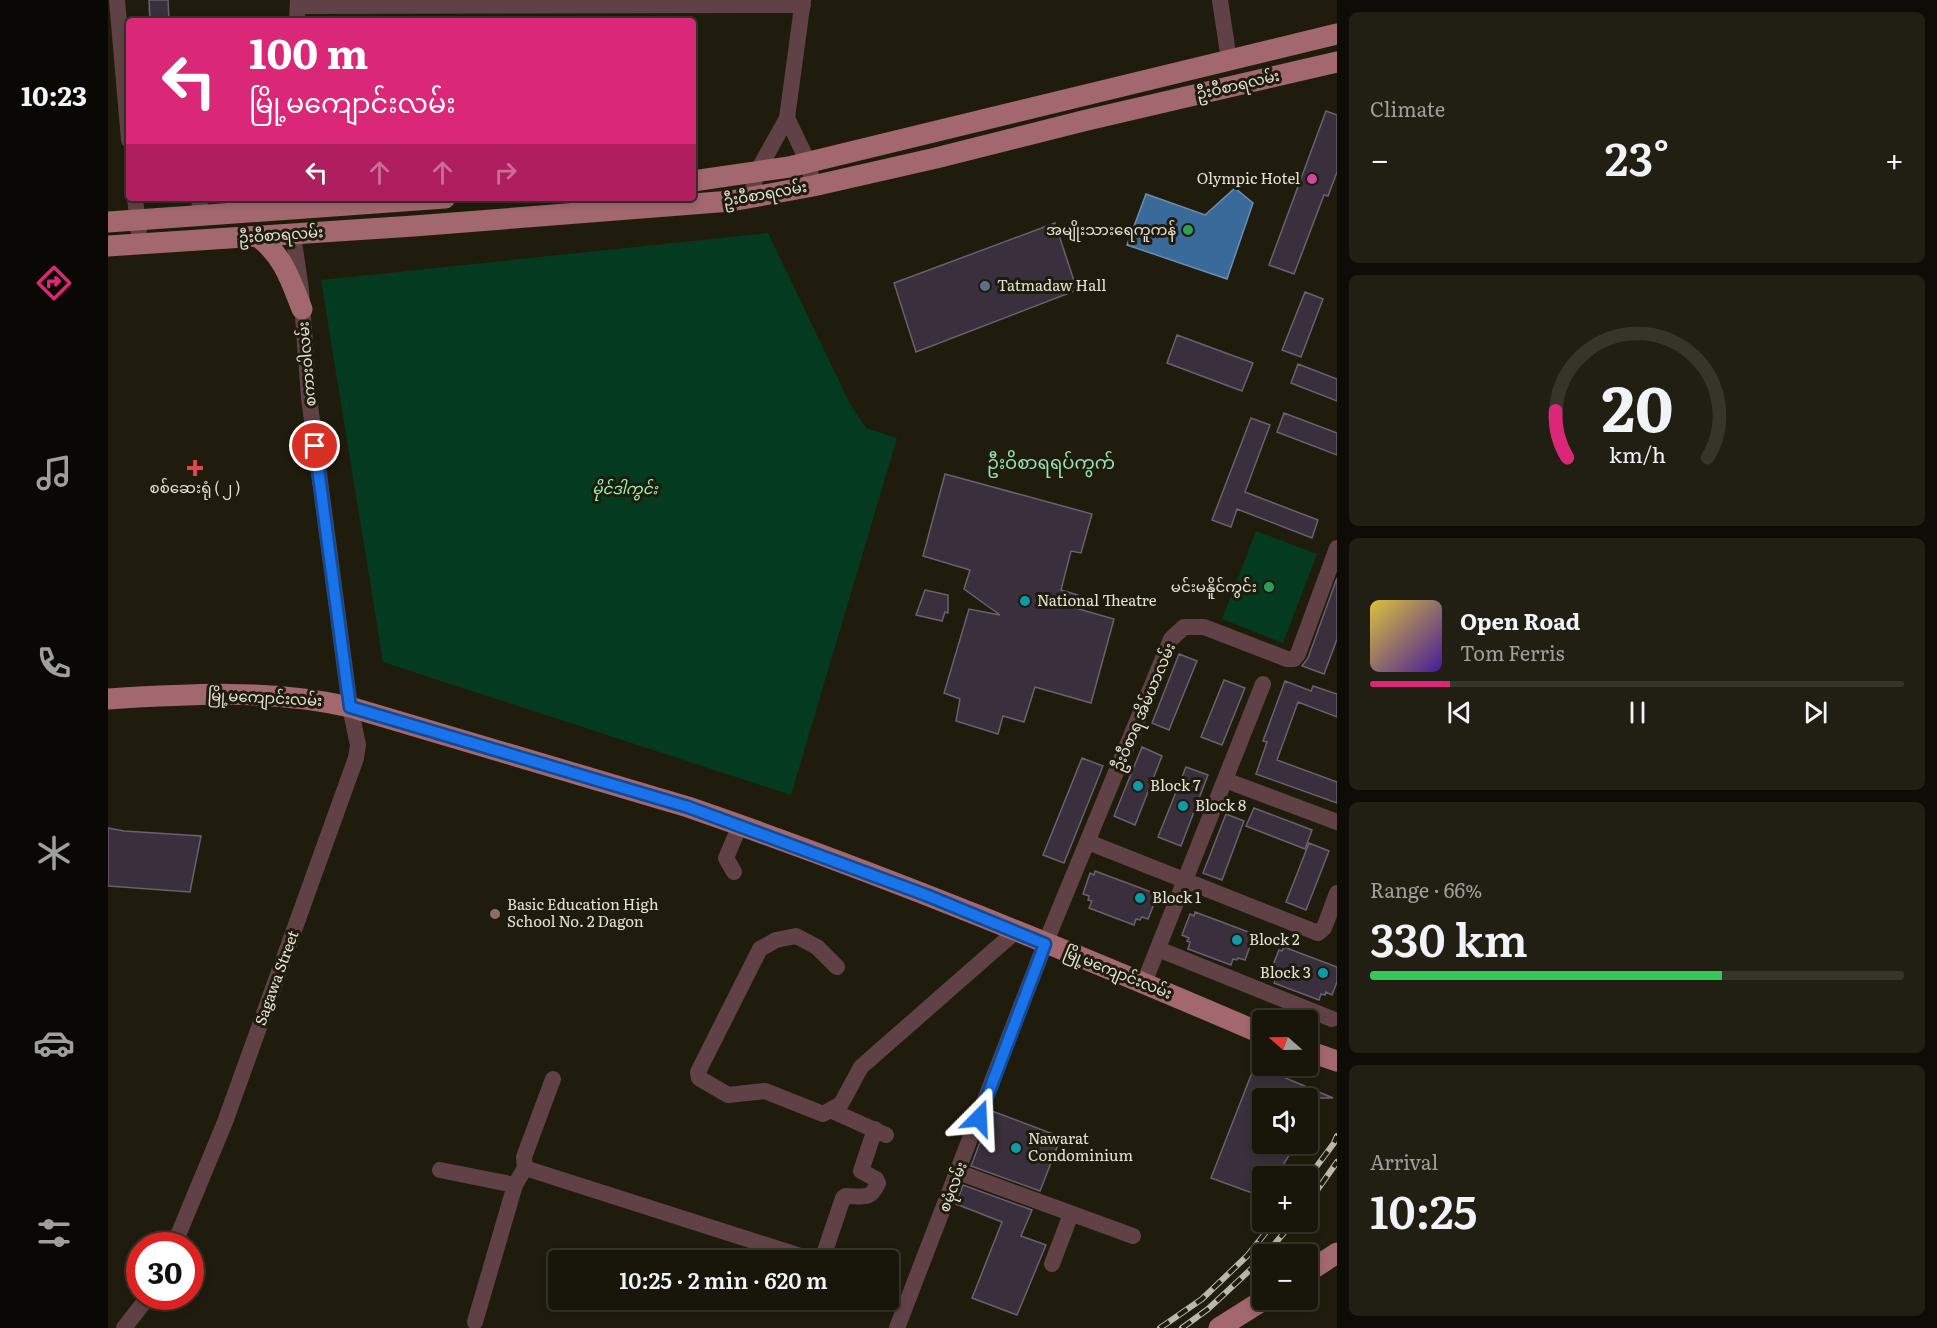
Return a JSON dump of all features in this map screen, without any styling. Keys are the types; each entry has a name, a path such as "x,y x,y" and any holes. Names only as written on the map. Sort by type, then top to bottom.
{"main road":[{"name":"ဦးဝီစာရလမ်း","path":"696,181 756,174 1337,34"},
{"path":"1234,59 1247,83"},
{"name":"ဦးဝီစာရလမ်း","path":"108,246 293,235 555,206 731,201 813,186 1337,62"},
{"path":"1091,94 1095,118"},
{"path":"942,131 947,155"},
{"name":"ဦးဝီစာရလမ်း","path":"108,222 138,220 200,207 365,201"},
{"path":"258,237 271,246 279,256 302,309"},
{"name":"မြို့မကျောင်းလမ်း","path":"108,699 249,694 325,701 350,707 688,807 740,825 1016,931 1252,1029"},
{"path":"1318,1055 1337,1061"},
{"path":"1318,1265 1337,1253"},
{"path":"1219,1328 1252,1307"}],"street":[{"path":"117,0 126,105"},
{"path":"1220,0 1234,59"},
{"path":"297,9 803,3 787,118 756,174 751,198"},
{"path":"787,118 808,162 813,186"},
{"path":"135,201 140,244"},
{"name":"စကားဝါလမ်း","path":"293,235 309,398 350,707"},
{"name":"ဦးဝီစာရ အိမ်ယာလမ်း","path":"1045,944 1171,639 1184,627 1204,627 1287,659 1294,659 1298,654 1337,548"},
{"path":"1144,983 1263,684"},
{"name":"Sagawa Street","path":"179,1232 225,1122 356,758 358,746 350,707"},
{"path":"1225,780 1337,822"},
{"path":"735,873 726,858 740,825"},
{"path":"1088,842 1318,933 1324,928 1337,893"},
{"path":"837,967 817,947 796,936 776,940 759,949 697,1076 728,1095 765,1090 823,1114 841,1104 861,1067 1016,931"},
{"name":"စမုံလမ်း","path":"897,1328 1045,944"},
{"path":"1158,949 1332,1019"},
{"path":"475,1322 515,1185 525,1168 524,1157 553,1079"},
{"path":"825,1250 843,1198 873,1194 878,1182 861,1171 880,1132 830,1110"},
{"path":"525,1168 782,1250"},
{"path":"440,1170 515,1185"},
{"path":"958,1172 1133,1236"},
{"path":"1052,1264 1071,1214"},
{"path":"124,1328 138,1310"}],"green space":[{"name":"မိုင်ဒါကွင်း","path":"768,233 850,404 866,428 897,438 791,795 383,662 321,280"},
{"name":"မင်းမနိူင်ကွင်း","path":"1256,531 1317,554 1283,643 1222,619"}],"water":[{"name":"အမျိုးသားရေကူကန်","path":"1235,188 1253,203 1227,279 1127,245 1146,194 1205,215"}],"building":[{"path":"149,0 168,0 169,18 150,18"},
{"path":"1326,111 1337,115 1337,172 1328,196 1324,195 1294,274 1269,265"},
{"name":"Tatmadaw Hall","path":"1055,223 1077,290 916,352 894,283"},
{"path":"1305,292 1323,299 1301,357 1282,350"},
{"path":"1177,335 1253,363 1242,391 1167,363"},
{"path":"1298,364 1337,379 1337,401 1291,383"},
{"path":"1284,413 1337,433 1337,455 1277,432"},
{"path":"1251,418 1270,425 1245,492 1318,520 1312,538 1237,509 1231,527 1212,520"},
{"name":"National Theatre","path":"945,474 1092,514 1081,553 1071,551 1061,590 1078,595 1075,608 1114,619 1091,703 1035,687 1024,722 1003,716 998,734 956,721 960,699 944,693 969,609 1000,615 964,589 970,570 923,556"},
{"path":"1337,578 1337,639 1324,674 1302,666 1308,658"},
{"path":"925,590 948,595 948,613 945,612 942,621 916,615"},
{"path":"1179,654 1197,661 1169,730 1152,723"},
{"path":"1224,680 1245,688 1222,745 1201,737"},
{"path":"1285,681 1311,691 1313,686 1337,694 1337,717 1298,702 1277,760 1337,782 1337,803 1256,774 1267,742 1263,741"},
{"name":"Block 7","path":"1142,747 1162,756 1135,825 1114,816"},
{"path":"1082,758 1103,766 1064,863 1043,855"},
{"name":"Block 8","path":"1186,767 1208,775 1181,846 1158,837"},
{"path":"1254,808 1312,830 1305,849 1246,826"},
{"path":"1226,814 1244,821 1222,880 1203,873"},
{"path":"108,828 201,836 190,892 108,886"},
{"path":"1309,843 1329,851 1306,910 1286,902"},
{"name":"Block 1","path":"1095,871 1154,893 1153,898 1156,899 1148,919 1142,917 1140,920 1136,919 1134,925 1089,908 1092,901 1088,900 1089,896 1083,894 1090,873 1094,875"},
{"name":"Block 2","path":"1195,912 1251,933 1249,937 1253,938 1245,960 1233,959 1231,965 1188,949 1189,938 1182,935 1190,914 1194,916"},
{"name":"Block 3","path":"1284,947 1337,967 1337,982 1332,995 1326,992 1325,995 1321,994 1319,1000 1274,983 1277,976 1271,970 1279,950 1282,951"},
{"path":"1252,1073 1252,1076 1281,1076 1309,1088 1252,1088 1252,1154 1290,1154 1282,1166 1252,1166 1252,1193 1211,1178"},
{"path":"1318,1092 1333,1098 1318,1098"},
{"name":"Nawarat Condominium","path":"992,1111 1061,1137 1040,1191 971,1166"},
{"path":"963,1185 1032,1210 1021,1236 1046,1245 1017,1315 972,1298 1002,1222 956,1204"}],"railway":[{"path":"1317,1166 1337,1136"},
{"path":"1318,1189 1337,1162"},
{"path":"1160,1328 1202,1299 1247,1256 1266,1232"},
{"path":"1274,1244 1285,1232"},
{"path":"1182,1328 1208,1309 1252,1268"}],"place":[{"name":"Olympic Hotel","path":"1312,179"},
{"name":"အမျိုးသားရေကူကန်","path":"1188,230"},
{"name":"Tatmadaw Hall","path":"985,286"},
{"name":"စစ်ဆေးရုံ ( ၂ )","path":"195,468"},
{"name":"မင်းမနိူင်ကွင်း","path":"1269,587"},
{"name":"National Theatre","path":"1025,601"},
{"name":"Block 7","path":"1138,786"},
{"name":"Block 8","path":"1183,806"},
{"name":"Block 1","path":"1140,898"},
{"name":"Basic Education High School No. 2 Dagon","path":"495,914"},
{"name":"Block 2","path":"1237,940"},
{"name":"Block 3","path":"1323,973"},
{"name":"Nawarat Condominium","path":"1016,1148"}],"district":[{"name":"ဦးဝိစာရရပ်ကွက်","path":"1051,463"}],"route":[{"path":"315,446 350,707 688,807 926,895 1045,944 979,1118"}]}
